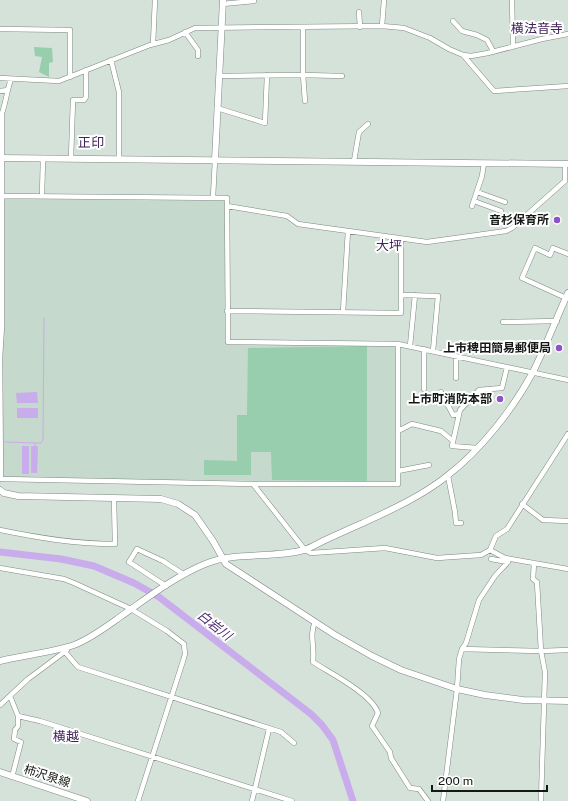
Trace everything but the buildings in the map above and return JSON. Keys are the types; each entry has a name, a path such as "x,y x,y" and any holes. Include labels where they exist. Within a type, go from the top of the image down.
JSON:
{"street":[{"path":"153,44 155,0"},
{"path":"382,26 384,0"},
{"path":"512,0 513,46"},
{"path":"213,197 222,2 254,1"},
{"path":"360,12 360,27"},
{"path":"453,21 462,31 477,35 487,40 494,51"},
{"path":"0,78 59,81 153,44 169,40 195,28 382,26 404,28 430,38 463,55 478,55 568,34"},
{"path":"303,27 303,75 305,101"},
{"path":"0,29 70,30 70,77"},
{"path":"185,32 198,50 198,56"},
{"path":"463,55 494,91 568,86"},
{"path":"111,60 119,92 119,159"},
{"path":"71,158 73,100 84,100 86,97 86,70"},
{"path":"218,108 265,123 267,75"},
{"path":"219,76 342,76"},
{"path":"11,79 2,113 1,130 1,479 252,484 398,484 398,344"},
{"path":"0,91 8,90"},
{"path":"354,161 359,132 368,124"},
{"path":"1,158 566,164 565,181 512,228 506,231 426,242 298,224 287,216 227,206"},
{"path":"42,196 43,158"},
{"path":"472,206 484,163"},
{"path":"477,192 505,202"},
{"path":"2,196 227,198 228,342 398,344 568,380"},
{"path":"474,201 501,211"},
{"path":"342,312 348,231"},
{"path":"227,311 401,313 401,238"},
{"path":"0,661 46,652 74,644 104,628 184,574 206,563 223,558 305,550 407,501 448,476 477,448 505,416 532,373 557,321 567,295 522,278 535,248 550,255 553,248 568,254"},
{"path":"401,295 438,296 433,351"},
{"path":"410,346 415,295"},
{"path":"503,322 557,321"},
{"path":"424,349 424,389"},
{"path":"456,356 456,378"},
{"path":"477,448 452,446 460,410 479,390 502,388 506,367"},
{"path":"441,392 453,415 459,414"},
{"path":"398,431 412,424 441,431 453,441"},
{"path":"252,484 305,550 311,553 385,548 438,558 481,555 490,550 496,536 507,529 568,434"},
{"path":"398,471 429,465"},
{"path":"448,476 456,523 461,523"},
{"path":"0,490 18,496 161,499 178,504 195,515 226,564 347,642 389,664 433,682 457,689 503,697 544,701 568,701"},
{"path":"0,530 64,542 115,544 114,498"},
{"path":"522,504 543,520 568,521"},
{"path":"166,586 129,562 137,549 163,561 184,574"},
{"path":"490,550 505,558 568,569"},
{"path":"443,801 462,650 466,643 481,596 495,576 508,562 491,559"},
{"path":"534,563 533,579 537,582 541,651 545,672 541,801"},
{"path":"0,568 64,579 101,594 131,609 167,631 184,644 185,654 138,801"},
{"path":"315,622 311,634 314,656 313,662 355,688 377,708 378,712 372,726 390,752 391,758 410,788 419,789 428,801"},
{"path":"0,705 28,680 74,644"},
{"path":"462,650 568,650"},
{"path":"65,652 78,667 281,732 294,743"},
{"path":"10,696 18,716 18,726 15,730 14,739 21,742 12,777"},
{"path":"18,716 40,721 292,801"},
{"path":"252,801 270,729"},
{"name":"柿沢泉線","path":"0,772 87,801"}],"shaded area":[{"path":"4,199 225,201 225,341 227,345 397,346 396,482 2,477"},
{"path":"37,392 38,403 17,403 16,393"},
{"path":"17,408 38,408 38,418 17,418"},
{"path":"22,446 29,446 29,474 22,474"},
{"path":"31,446 38,446 37,473 31,473"}],"green space":[{"path":"34,47 52,48 53,62 49,63 49,77 39,72 42,57 35,56"},
{"path":"367,346 367,481 272,480 271,452 251,452 251,475 204,475 204,460 237,461 237,415 247,415 248,348"}],"waterway":[{"path":"35,443 41,443 43,440 44,318"},
{"path":"5,442 35,443 35,446"},
{"name":"白岩川","path":"0,552 61,559 94,566 134,583 159,597 311,714 322,725 333,740 353,801"}],"place":[{"name":"音杉保育所","path":"557,220"},
{"name":"上市稗田簡易郵便局","path":"559,348"},
{"name":"上市町消防本部","path":"500,399"}],"district":[{"name":"横法音寺","path":"537,28"},
{"name":"正印","path":"91,142"},
{"name":"大坪","path":"389,245"},
{"name":"横越","path":"66,736"}]}
